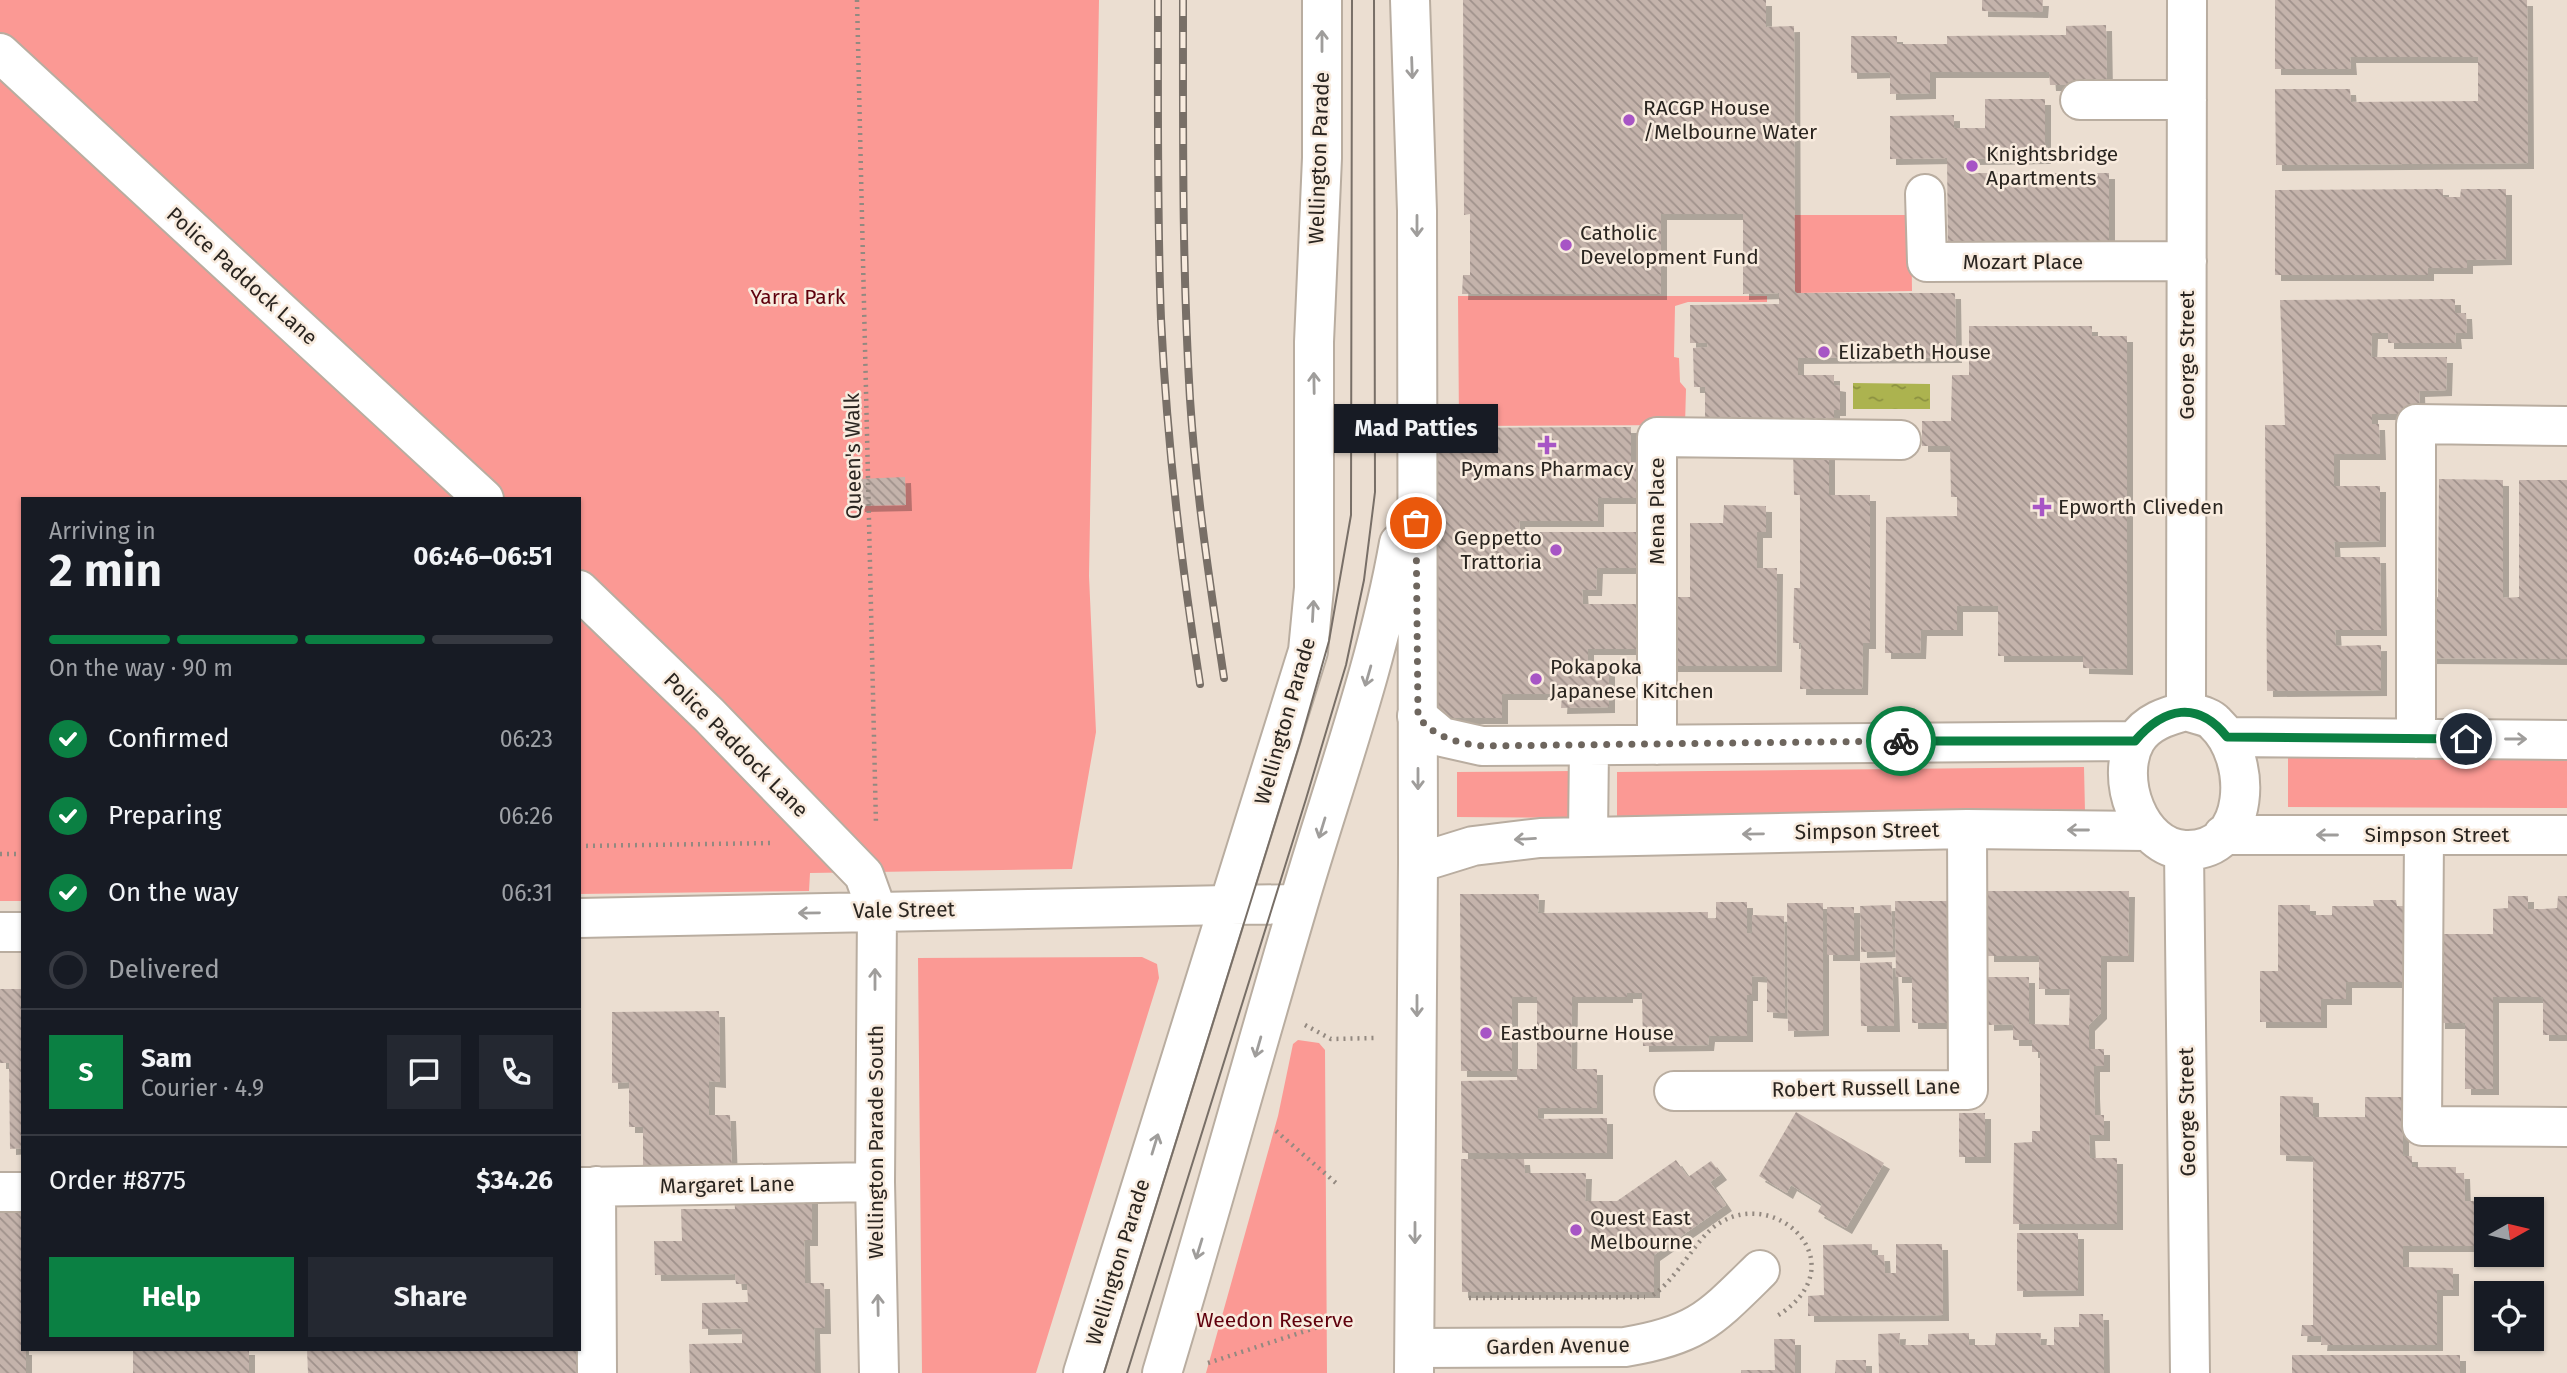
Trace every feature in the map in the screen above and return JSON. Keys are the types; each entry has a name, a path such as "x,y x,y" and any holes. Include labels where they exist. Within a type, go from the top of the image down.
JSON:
{"street":[{"name":"Wellington Parade","path":"1083,1373 1302,678 1313,623 1316,509 1315,289 1322,158 1322,0"},
{"path":"1410,0 1417,211 1415,441 1418,863 1415,1360"},
{"name":"George Street","path":"2186,711 2188,0"},
{"name":"Police Paddock Lane","path":"0,53 482,497"},
{"path":"2080,100 2187,100"},
{"name":"Mozart Place","path":"1925,194 1927,262 2187,261"},
{"path":"2416,739 2416,424 2567,426"},
{"name":"Mena Place","path":"1657,745 1657,437 1901,440"},
{"path":"1180,1370 1298,904 1385,614 1415,441"},
{"name":"Police Paddock Lane","path":"581,592 709,715 864,876 877,911"},
{"path":"2186,711 2214,720 2237,757 2242,782 2239,811 2223,835 2207,848 2184,850 2158,843 2146,831 2130,788 2130,765 2135,741 2149,725 2186,711"},
{"path":"1418,716 1424,725 1442,737 1463,744 1589,746 2135,741"},
{"path":"2227,737 2567,740"},
{"path":"1588,837 1589,746"},
{"name":"Simpson Street","path":"1418,863 1506,840 1967,829 2146,831"},
{"name":"Robert Russell Lane","path":"1674,1091 1968,1090 1967,829"},
{"name":"Simpson Street","path":"2223,835 2567,835"},
{"path":"2424,835 2421,1126 2567,1127"},
{"name":"George Street","path":"2184,850 2190,1373"},
{"name":"Vale Street","path":"581,918 1298,904"},
{"name":"Wellington Parade South","path":"877,911 875,1182 880,1373"},
{"path":"0,932 21,932"},
{"name":"Margaret Lane","path":"588,1186 875,1182"},
{"path":"588,1186 597,1373"},
{"path":"0,1192 21,1192"},
{"name":"Garden Avenue","path":"1415,1360 1625,1348 1656,1342 1680,1335 1704,1322 1760,1270"}],"path":[{"name":"Queen's Walk","path":"858,0 876,836"},
{"path":"581,846 779,843"},
{"path":"0,854 21,854"},
{"path":"1302,1023 1331,1039 1384,1038"},
{"path":"1266,1122 1336,1183"},
{"path":"1469,1298 1624,1299 1651,1296 1667,1283 1717,1224 1738,1216 1758,1216 1783,1221 1802,1234 1811,1253 1811,1272 1802,1297 1789,1309"},
{"path":"1180,1370 1333,1322"}],"green space":[{"name":"Yarra Park","path":"0,0 1099,0 1089,576 1096,732 1072,869 810,873 809,891 581,894 581,497 21,497 21,901 0,901"},
{"path":"1787,215 1911,215 1912,291 1797,293 1788,285"},
{"path":"1458,296 1767,296 1767,302 1688,302 1675,306 1674,357 1679,358 1680,382 1686,389 1685,425 1459,426"},
{"path":"2288,757 2567,758 2567,808 2288,807"},
{"path":"2084,767 2085,812 1617,817 1617,772"},
{"path":"1572,771 1572,818 1457,817 1457,772"},
{"path":"1142,957 1157,964 1159,978 1036,1373 922,1373 918,958"},
{"name":"Weedon Reserve","path":"1298,1040 1319,1043 1325,1050 1327,1373 1206,1373 1278,1116 1293,1044"}],"water":[{"path":"1853,383 1930,384 1930,409 1853,409"}],"building":[{"path":"1463,0 1766,0 1766,27 1794,26 1795,293 1955,293 1956,357 1798,358 1798,375 1834,375 1834,385 1840,386 1840,410 1834,410 1834,418 1705,419 1705,387 1694,387 1693,348 1708,347 1707,343 1690,343 1690,305 1779,304 1779,293 1743,294 1743,214 1661,214 1661,294 1462,294 1463,275 1470,275 1470,214 1464,215"},
{"path":"1982,0 2043,0 2042,12 1982,11"},
{"path":"2275,0 2527,0 2528,163 2276,165 2275,89 2350,89 2351,102 2478,101 2478,57 2350,57 2351,69 2275,69"},
{"path":"2106,25 2107,85 2050,85 2049,72 1930,72 1930,93 1890,94 1890,72 1851,73 1851,36 1897,36 1897,44 1947,44 1947,36 2066,35 2066,26"},
{"path":"1985,99 2045,99 2045,158 1969,159 1970,173 2109,173 2109,252 1948,252 1947,158 1890,159 1890,116 1954,115 1954,128 1985,128"},
{"path":"2443,189 2443,197 2460,197 2461,189 2506,189 2506,259 2467,260 2467,268 2428,268 2428,275 2275,275 2275,190"},
{"path":"2455,299 2455,313 2466,313 2467,333 2455,333 2456,343 2388,343 2388,333 2372,333 2371,357 2447,357 2446,390 2419,391 2420,414 2372,414 2372,424 2379,424 2380,454 2334,454 2334,486 2380,486 2380,541 2334,542 2335,557 2380,557 2381,630 2335,630 2336,646 2381,645 2381,690 2267,691 2265,425 2285,425 2280,300"},
{"name":"Epworth Cliveden","path":"1969,326 2092,326 2092,336 2127,336 2127,669 2083,668 2083,656 1998,656 1998,606 1957,606 1957,630 1921,630 1920,653 1885,653 1886,517 1957,516 1957,497 1951,497 1950,446 1922,446 1922,421 1951,421 1952,375 1969,375"},
{"path":"1631,427 1631,462 1642,462 1642,498 1598,498 1598,521 1519,521 1520,532 1650,532 1650,568 1597,568 1596,590 1582,590 1583,604 1650,604 1650,649 1588,649 1588,664 1609,663 1609,707 1561,708 1562,694 1502,694 1502,718 1438,718 1437,428"},
{"path":"1829,449 1829,495 1870,495 1870,643 1863,643 1862,689 1800,689 1801,643 1793,643 1794,588 1800,588 1800,495 1794,495 1793,450"},
{"path":"905,477 906,505 859,506 858,479"},
{"path":"2439,479 2503,480 2503,598 2519,597 2519,480 2567,480 2567,659 2426,658 2426,597 2438,597"},
{"path":"1724,505 1766,506 1766,532 1757,532 1757,568 1777,568 1776,666 1671,666 1671,597 1690,597 1690,523 1723,523"},
{"path":"1988,891 2129,891 2128,956 2101,956 2101,1013 2089,1025 2089,1049 2104,1049 2104,1066 2094,1066 2094,1093 2095,1115 2104,1115 2104,1135 2089,1135 2090,1158 2117,1158 2117,1224 2013,1224 2014,1143 2032,1142 2032,1131 2040,1131 2040,1052 2032,1052 2032,1040 2013,1040 2013,1024 1988,1025 1988,977 2029,977 2029,1024 2069,1025 2070,989 2039,989 2039,956 1988,956"},
{"path":"1460,894 1539,894 1538,913 1708,912 1708,919 1716,918 1716,902 1747,902 1747,933 1752,933 1752,915 1784,916 1785,1013 1767,1012 1767,977 1752,976 1752,995 1747,995 1747,1036 1709,1036 1708,1045 1643,1046 1642,993 1627,993 1627,997 1572,997 1571,1069 1597,1069 1597,1108 1538,1108 1538,1119 1607,1118 1607,1153 1462,1153 1461,1081 1517,1080 1517,1069 1537,1069 1537,997 1512,997 1512,1071 1461,1071"},
{"path":"2508,896 2528,896 2528,909 2543,909 2557,908 2558,896 2567,896 2567,1035 2543,1035 2543,997 2493,997 2493,1089 2465,1089 2465,1023 2439,1023 2438,934 2493,934 2493,909 2508,908"},
{"path":"2373,900 2396,900 2397,906 2405,906 2405,982 2346,982 2346,999 2321,999 2321,1022 2260,1022 2260,971 2278,971 2278,905 2310,905 2310,915 2332,915 2332,906 2374,906"},
{"path":"1895,901 1948,901 1949,1023 1912,1023 1912,977 1896,977"},
{"path":"1787,903 1823,903 1823,1030 1788,1031"},
{"path":"1891,905 1893,951 1861,952 1860,906"},
{"path":"1827,907 1854,907 1854,955 1827,955"},
{"path":"1892,962 1894,1026 1861,1026 1860,963"},
{"path":"0,989 21,989 21,1148 10,1149 9,1063 0,1063"},
{"path":"719,1011 720,1082 709,1081 709,1115 730,1115 732,1176 643,1176 643,1127 629,1127 629,1082 612,1083 612,1012"},
{"path":"2280,1096 2313,1097 2313,1117 2365,1117 2365,1097 2403,1097 2403,1156 2412,1156 2412,1167 2456,1167 2456,1173 2464,1173 2465,1201 2474,1201 2474,1246 2403,1246 2403,1267 2453,1268 2453,1290 2437,1290 2437,1345 2321,1345 2322,1336 2301,1336 2302,1325 2313,1325 2313,1156 2280,1155"},
{"path":"1796,1112 1884,1163 1846,1228 1818,1212 1822,1204 1791,1185 1787,1193 1759,1176"},
{"path":"1959,1113 1985,1113 1985,1157 1959,1157"},
{"name":"Quest East Melbourne","path":"1461,1159 1524,1159 1525,1173 1586,1173 1585,1201 1617,1201 1676,1160 1688,1177 1711,1161 1721,1174 1710,1182 1726,1205 1654,1255 1654,1292 1462,1292"},
{"path":"812,1194 812,1240 804,1240 805,1283 824,1283 825,1328 814,1328 815,1373 690,1373 689,1344 742,1343 742,1328 702,1329 702,1303 748,1302 747,1284 736,1284 735,1274 655,1275 654,1241 682,1241 681,1209 735,1209 734,1195"},
{"path":"0,1204 21,1204 21,1351 26,1351 26,1373 0,1373"},
{"path":"2017,1233 2078,1233 2078,1290 2017,1291"},
{"path":"1872,1244 1872,1255 1884,1255 1885,1273 1896,1273 1896,1244 1942,1244 1943,1315 1808,1316 1808,1296 1824,1295 1823,1245"},
{"path":"2079,1314 2103,1314 2104,1373 1879,1373 1878,1334 1900,1333 1899,1345 1928,1345 1928,1334 1969,1333 1969,1345 1995,1345 1996,1333 2041,1333 2040,1345 2054,1345 2054,1327 2079,1327"},
{"path":"1774,1339 1795,1339 1795,1373 1741,1373 1741,1370 1775,1370"},
{"path":"133,1351 249,1351 249,1373 133,1373"},
{"path":"307,1351 580,1351 591,1373 308,1373"},
{"path":"2292,1355 2460,1355 2460,1373 2292,1373"},
{"path":"1836,1360 1866,1360 1866,1373 1835,1373"}],"tram line":[{"path":"1104,1373 1300,743 1329,641 1351,515 1352,0"},
{"path":"1127,1373 1306,799 1346,665 1364,580 1375,492 1374,0"}],"railway":[{"path":"1158,0 1161,319 1176,502 1200,684"},
{"path":"1183,0 1184,249 1190,399 1200,504 1224,678"}],"way so far":[{"path":"1416,523 1418,716 1424,725 1442,737 1463,744 1482,746 1901,741"}],"place":[{"name":"RACGP House /Melbourne Water","path":"1629,120"},
{"name":"Knightsbridge Apartments","path":"1972,166"},
{"name":"Catholic Development Fund","path":"1566,245"},
{"name":"Elizabeth House","path":"1824,352"},
{"name":"Pymans Pharmacy","path":"1547,445"},
{"name":"Epworth Cliveden","path":"2042,507"},
{"name":"Mad Patties","path":"1416,523"},
{"name":"Geppetto Trattoria","path":"1556,550"},
{"name":"Pokapoka Japanese Kitchen","path":"1536,679"},
{"name":"Eastbourne House","path":"1486,1033"},
{"name":"Quest East Melbourne","path":"1576,1230"}],"route":[{"path":"1901,741 2135,741 2149,725 2166,716 2186,711 2214,720 2227,737 2466,739"}]}
